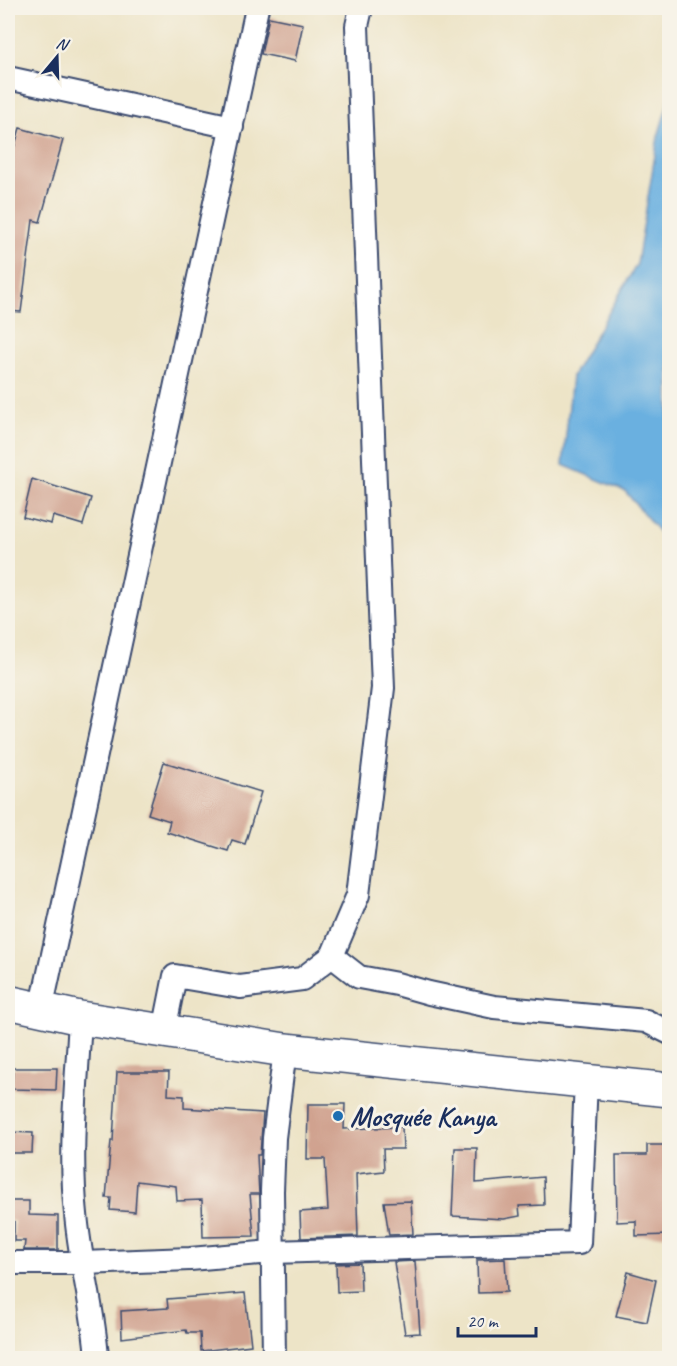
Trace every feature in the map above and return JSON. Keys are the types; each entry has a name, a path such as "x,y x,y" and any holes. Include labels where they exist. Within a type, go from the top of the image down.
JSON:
{"highway":[{"path":"8,1002 80,1018 285,1050 669,1090"}],"street":[{"path":"41,1010 257,8"},
{"path":"164,1031 175,976 240,987 302,979 332,956 358,895 383,688 357,26 361,8"},
{"path":"8,78 232,127"},
{"path":"332,956 359,977 429,993 494,1007 646,1021 669,1033"},
{"path":"80,1018 73,1145 75,1213 82,1263 95,1323 97,1359"},
{"path":"274,1359 272,1252 274,1137 285,1050"},
{"path":"8,1263 82,1263 190,1259 272,1252 579,1243 586,1081"}],"water":[{"path":"669,100 669,544 625,491 563,465 572,376 637,264 658,137"}],"building":[{"path":"269,17 303,24 295,61 261,54"},
{"path":"20,128 63,140 40,222 33,220 21,312 8,311 8,169"},
{"path":"32,479 91,498 83,525 53,516 51,524 23,517"},
{"path":"164,762 261,792 245,844 232,840 228,851 167,832 170,821 148,814"},
{"path":"13,1068 57,1068 56,1090 12,1089"},
{"path":"117,1072 169,1072 168,1095 184,1096 184,1108 263,1113 260,1155 257,1155 259,1194 250,1194 254,1236 203,1237 202,1200 177,1201 176,1186 137,1181 135,1212 110,1210 111,1198 106,1198 111,1141 113,1141"},
{"path":"308,1104 345,1104 344,1129 402,1127 403,1149 383,1149 384,1171 356,1174 358,1236 301,1238 300,1212 328,1210 325,1159 307,1159"},
{"path":"8,1132 33,1133 32,1153 8,1153"},
{"path":"647,1145 669,1145 669,1235 636,1236 636,1221 617,1222 616,1155 647,1155"},
{"path":"455,1148 477,1148 476,1183 543,1177 544,1205 519,1206 520,1216 504,1219 452,1216"},
{"path":"8,1201 29,1201 29,1215 58,1216 58,1250 24,1250 25,1241 14,1241 14,1221 8,1221"},
{"path":"411,1201 413,1234 389,1235 384,1202"},
{"path":"505,1259 507,1292 478,1293 477,1260"},
{"path":"415,1261 420,1333 405,1334 394,1262"},
{"path":"360,1263 361,1291 337,1292 336,1264"},
{"path":"628,1272 656,1280 647,1322 616,1316"},
{"path":"245,1293 251,1345 201,1351 200,1333 187,1333 186,1330 122,1338 121,1311 168,1308 167,1299"}],"place":[{"name":"Mosquée Kanya","path":"338,1116"}]}
